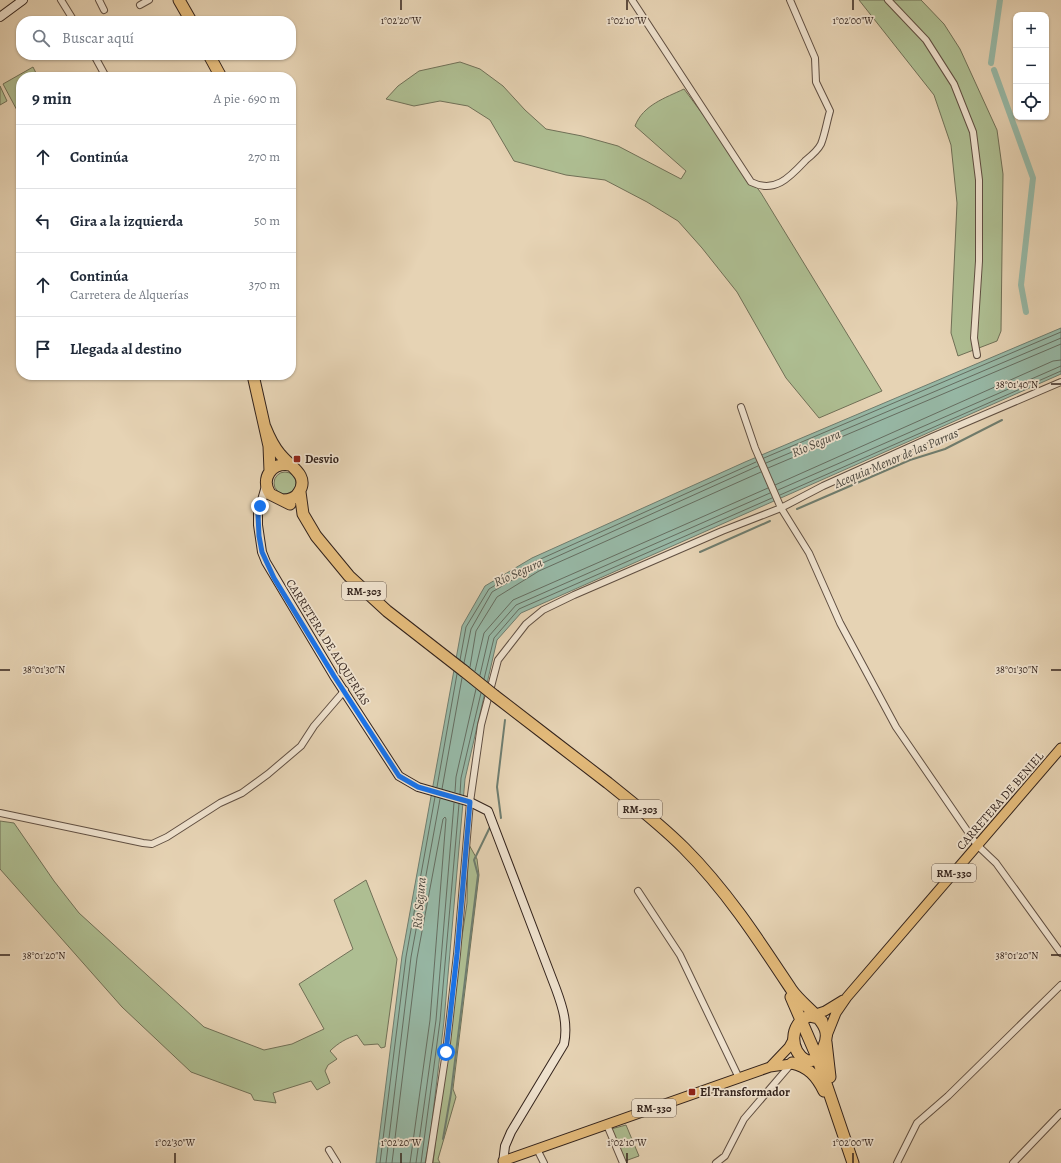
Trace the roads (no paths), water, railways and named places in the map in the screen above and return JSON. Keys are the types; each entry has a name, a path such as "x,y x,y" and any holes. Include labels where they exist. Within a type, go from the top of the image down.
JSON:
{"highway":[{"path":"179,0 188,16"},
{"path":"212,60 218,72"},
{"name":"RM-303","path":"254,380 269,446 270,471 266,480 266,486 270,494 303,514 331,555 369,596 648,815 683,847 733,904 762,944"},
{"name":"RM-303","path":"265,427 272,444 302,477 300,492 303,514"},
{"path":"270,471 279,465 290,465"},
{"path":"280,500 292,498 300,492"},
{"path":"762,944 798,1000 826,1028 829,1072 844,1136 853,1163"},
{"path":"762,944 789,1004 792,1016 796,1052 805,1062 822,1088 844,1136"},
{"path":"794,1038 797,1025 814,1015"},
{"path":"814,1015 805,1062 844,1136"},
{"path":"805,1062 826,1038"}],"main road":[{"name":"CARRETERA DE BENIEL","path":"847,997 1061,748"},
{"path":"814,1015 847,997"},
{"path":"826,1038 832,1022 847,997"},
{"path":"770,1067 786,1051 794,1038"},
{"path":"770,1067 805,1062"},
{"name":"RM-330","path":"503,1162 770,1067"}],"street":[{"path":"0,17 23,0"},
{"path":"61,0 71,16"},
{"path":"99,0 104,10"},
{"path":"140,5 149,0"},
{"path":"632,0 751,182 761,187 777,185 795,172 821,145 830,111 816,82 815,58 790,0"},
{"path":"888,0 926,40 946,71 954,84 972,132 979,180 979,261 974,338 977,355"},
{"path":"97,60 103,72"},
{"path":"429,1163 446,1052 457,954 470,802 481,725 498,660 526,624 544,610 574,595 722,531 781,508 824,486 1061,382"},
{"path":"741,407 755,448 781,508 809,553 840,623 896,727 977,846 996,863 1061,953"},
{"name":"CARRETERA DE ALQUERÍAS","path":"266,486 258,514 259,536 266,562 334,676 345,690 399,776 410,784 470,802 488,811 565,1016 566,1034 564,1044 556,1060 511,1132 505,1146 503,1162"},
{"path":"260,506 264,503 280,500"},
{"path":"0,813 152,844 160,841 220,803 242,793 268,774 301,746 314,726 345,690"},
{"path":"638,891 680,955 739,1078"},
{"path":"897,1163 917,1123 948,1096 1061,985"},
{"path":"716,1163 725,1156 744,1118 805,1062"},
{"path":"1013,1163 1061,1113"},
{"path":"607,1125 623,1163"},
{"path":"537,1149 544,1163"},
{"path":"329,1150 337,1163"},
{"path":"725,1156 728,1163"}],"water":[{"name":"Río Segura","path":"1061,328 1061,374 521,613 497,640 465,779 444,1021 430,1138 425,1163 376,1163 402,956 462,626 485,586 532,558 745,462"}],"waterway":[{"path":"991,63 1000,0"},
{"path":"994,70 1033,178 1021,285 1026,312"},
{"name":"Acequia Menor de las Parras","path":"797,509 910,460 945,449 1002,420"},
{"name":"Acequia Menor de las Parras","path":"700,552 770,521"},
{"name":"Acequia Menor de las Parras","path":"501,818 497,787 505,720"},
{"name":"Acequia Menor de las Parras","path":"443,1139 451,1093 478,875 474,860 491,825"}],"place":[{"name":"Desvio","path":"297,459"},
{"name":"El Transformador","path":"692,1092"}]}
